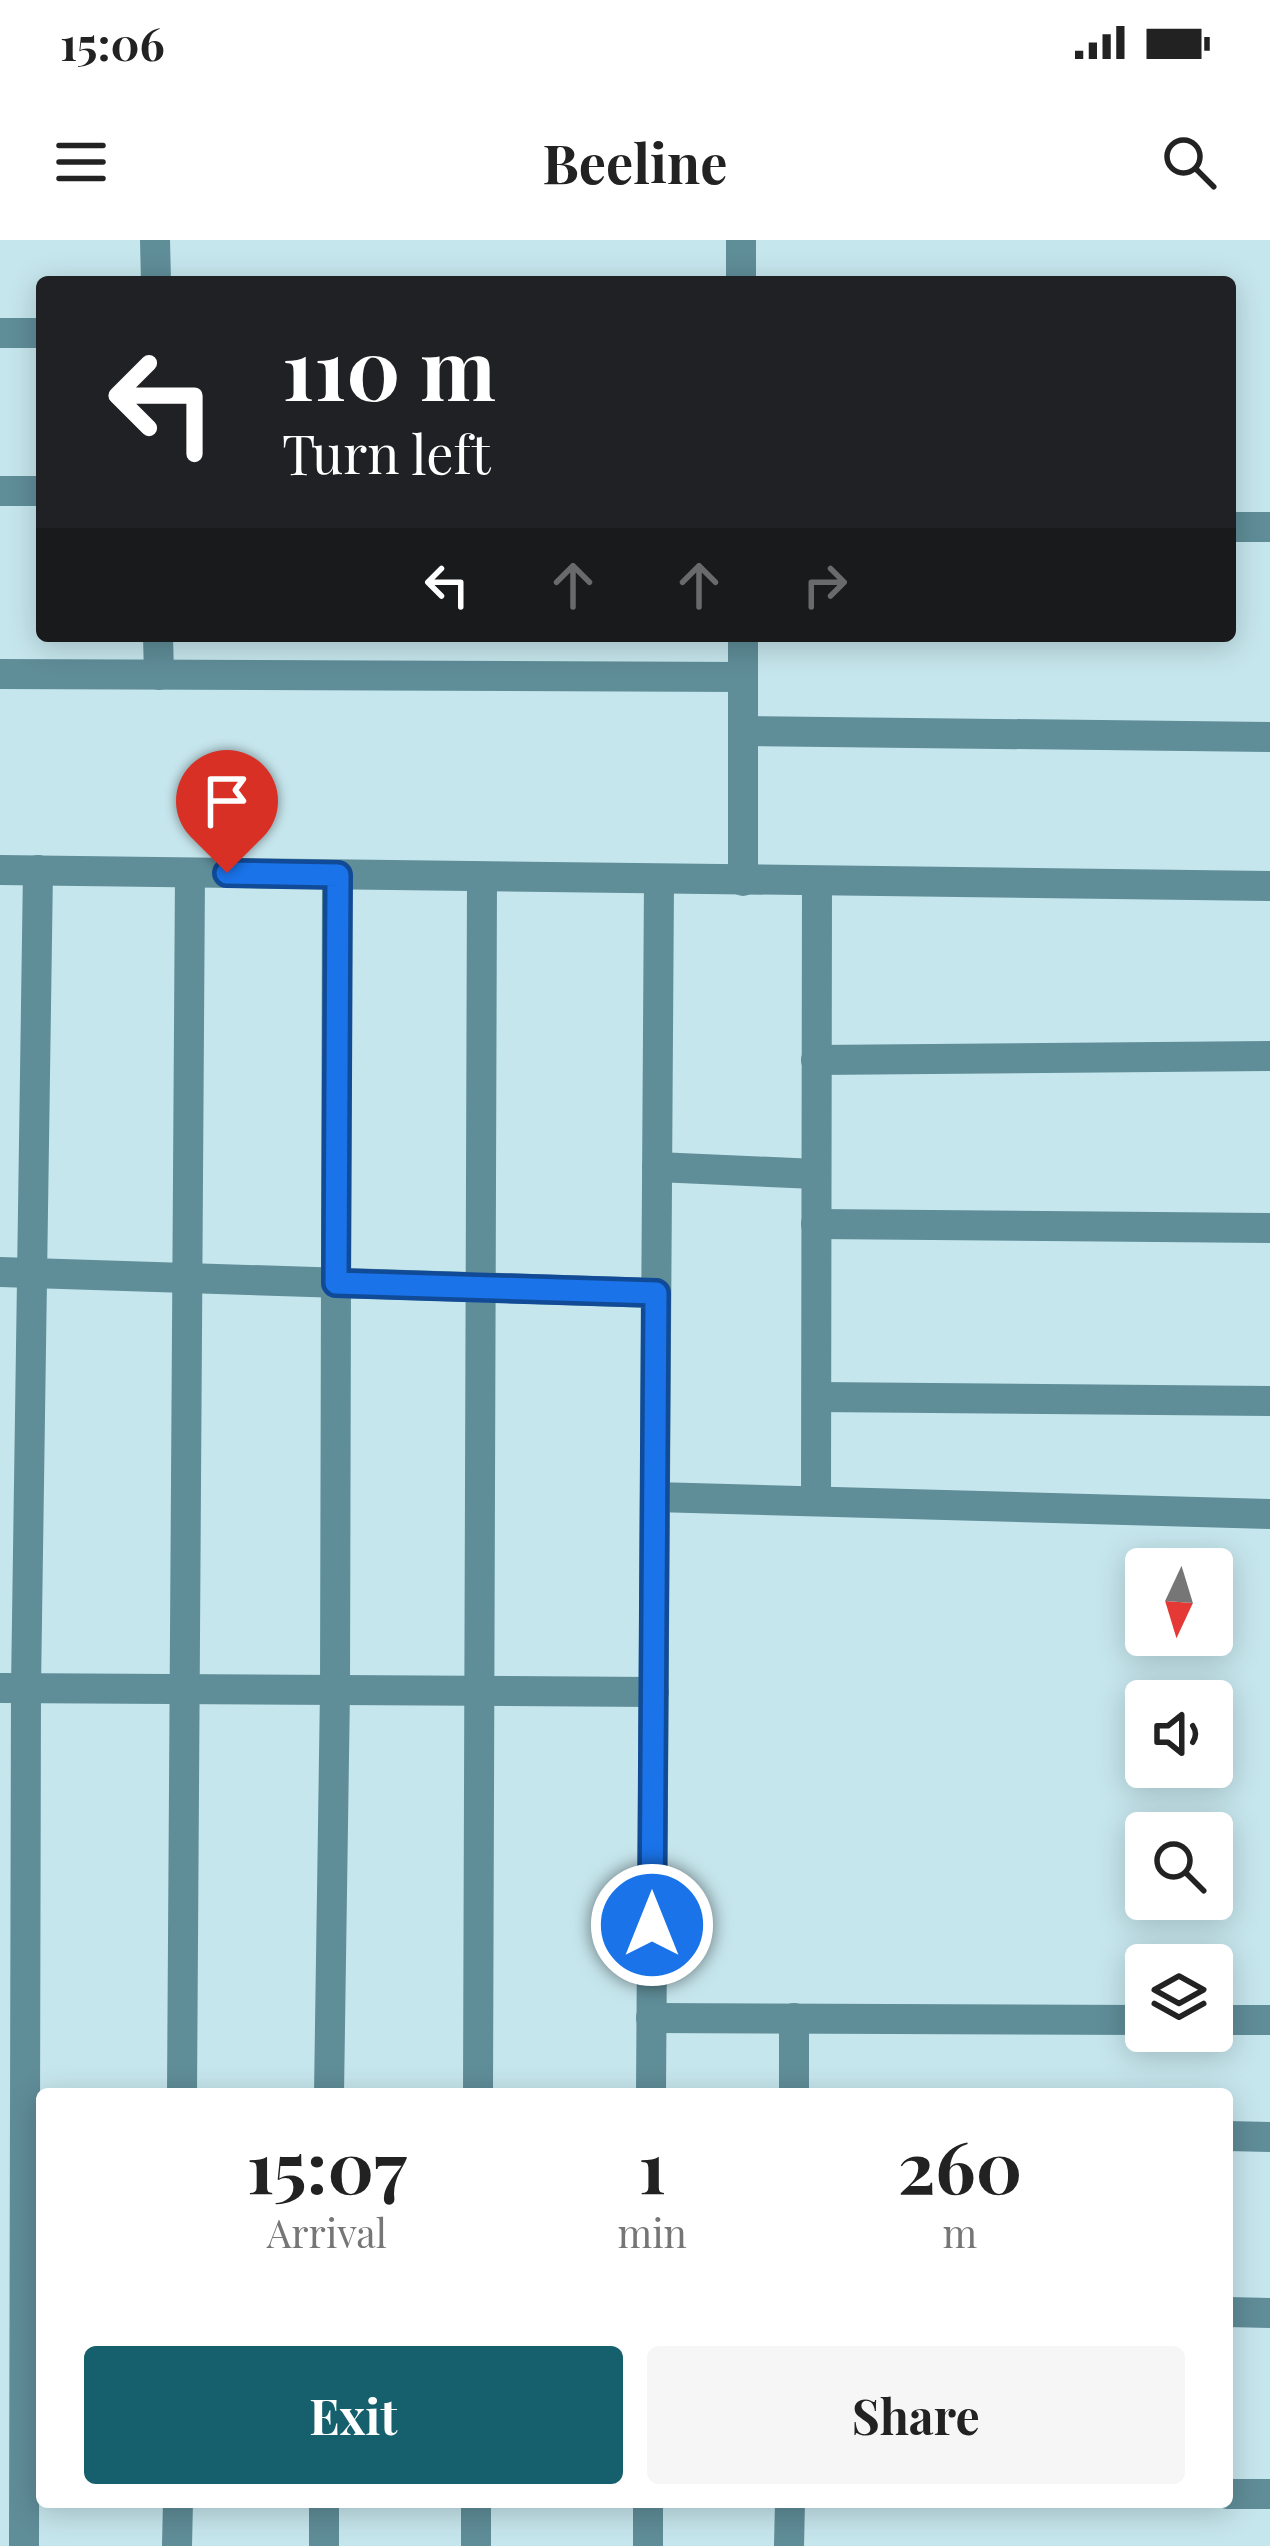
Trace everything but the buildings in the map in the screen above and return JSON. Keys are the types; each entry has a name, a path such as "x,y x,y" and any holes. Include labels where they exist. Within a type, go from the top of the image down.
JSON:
{"street":[{"path":"155,240 156,276"},
{"path":"741,240 741,276"},
{"path":"0,333 36,333"},
{"path":"0,490 36,491"},
{"path":"1236,527 1270,527"},
{"path":"158,642 158,675"},
{"path":"743,642 743,881"},
{"path":"0,674 743,677"},
{"path":"743,731 1270,737"},
{"path":"0,870 1270,886"},
{"path":"24,2546 13,1688 32,1273 38,870"},
{"path":"182,2088 190,873"},
{"path":"329,2088 338,875"},
{"path":"478,2088 482,877"},
{"path":"651,2088 659,880"},
{"path":"816,1502 817,881"},
{"path":"816,1060 1270,1056"},
{"path":"657,1167 816,1174"},
{"path":"816,1224 1270,1228"},
{"path":"0,1272 656,1293"},
{"path":"817,1396 1270,1401"},
{"path":"655,1497 1270,1514"},
{"path":"13,1688 653,1692"},
{"path":"651,2018 1125,2020"},
{"path":"794,2018 794,2088"},
{"path":"1233,2020 1270,2020"},
{"path":"1233,2136 1270,2137"},
{"path":"1233,2312 1270,2313"},
{"path":"1233,2494 1270,2494"},
{"path":"177,2546 178,2508"},
{"path":"324,2508 324,2546"},
{"path":"476,2508 476,2546"},
{"path":"648,2508 648,2546"},
{"path":"789,2546 790,2508"}],"route":[{"path":"227,873 338,875 336,1283 656,1293 652,1925"}]}
